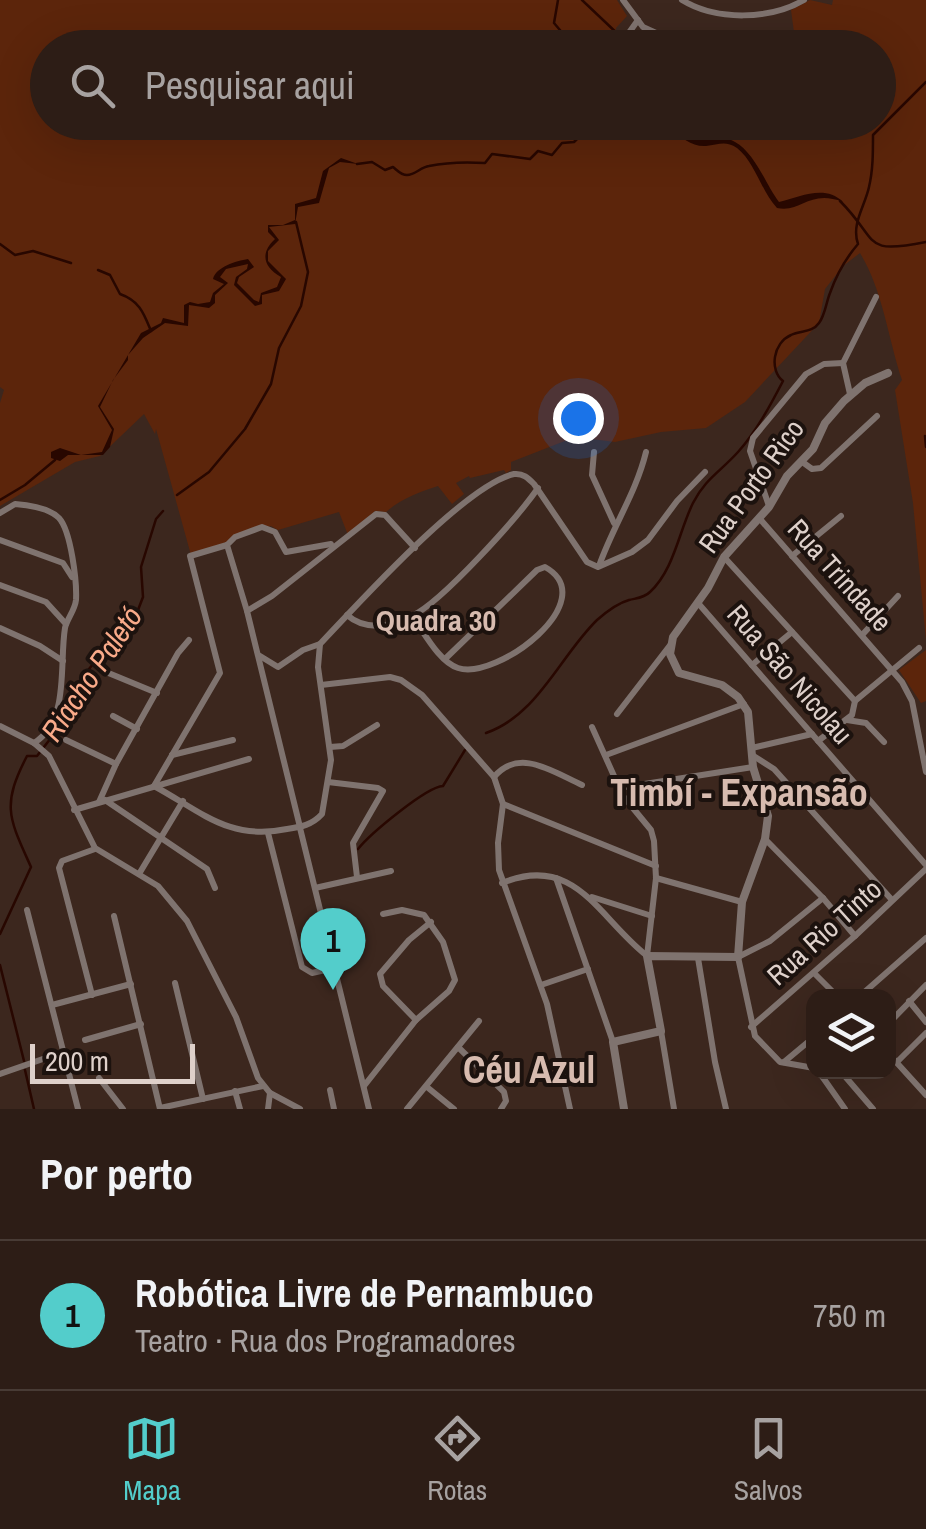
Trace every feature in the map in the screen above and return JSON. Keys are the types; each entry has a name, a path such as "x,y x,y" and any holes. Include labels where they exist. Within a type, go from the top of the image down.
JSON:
{"street":[{"path":"624,0 650,30"},
{"path":"682,0 712,14 730,15 767,12 804,0"},
{"path":"630,30 638,20"},
{"path":"850,394 843,362 876,297"},
{"path":"770,507 750,451 753,438 806,374 824,364 843,362"},
{"name":"Rua Porto Rico","path":"617,714 671,644 682,620 698,603 724,557 770,507 786,476 813,449 825,424 850,394 888,373"},
{"path":"801,462 816,470 877,416"},
{"path":"594,452 592,475 614,523"},
{"path":"598,567 614,523 636,489 646,452"},
{"path":"268,690 278,667 320,644 462,502 492,484 520,474 540,491 587,562 598,567 648,540 705,472"},
{"path":"347,616 372,627 412,616 442,592 540,491"},
{"path":"0,513 22,504 59,518 66,530 75,583 74,607 66,624 54,718 40,748"},
{"path":"247,610 272,596 379,513 388,517 416,548"},
{"path":"792,556 840,516"},
{"name":"Rua Trindade","path":"760,518 892,668 912,701 926,772"},
{"path":"154,786 220,673 190,556 227,545 235,537 262,527 272,530 286,552 337,543"},
{"path":"0,540 63,563 75,583"},
{"path":"227,545 260,656 369,1109"},
{"path":"724,557 855,701 855,710 846,720 818,742"},
{"path":"412,616 444,659 455,668 475,668 534,640 557,614 562,592 555,573 545,567 532,574 444,659"},
{"path":"0,586 46,602 66,624"},
{"path":"862,634 898,596"},
{"name":"Rua São Nicolau","path":"698,603 926,867"},
{"path":"0,628 63,660"},
{"path":"752,666 792,632"},
{"path":"102,801 116,764 189,640"},
{"path":"154,786 232,830 268,833 300,827 322,814 330,746 317,655 320,644"},
{"path":"671,644 672,661 679,673 722,685 748,712 754,768 767,805 764,838 742,902 738,956 751,1026 763,1046 783,1063 806,1068"},
{"path":"855,701 918,648"},
{"path":"260,656 278,667"},
{"path":"106,672 157,692"},
{"path":"321,685 390,676 401,680 422,695 494,777 502,804 497,856 502,882 541,985 570,1109"},
{"path":"606,755 744,704"},
{"path":"114,716 137,729"},
{"path":"846,720 866,723 884,742"},
{"path":"330,746 343,746 377,725"},
{"path":"0,726 40,748 54,763 95,848 158,886 187,920 236,1017 253,1068 270,1093 300,1109"},
{"path":"592,726 619,788 651,830 656,878 647,956 674,1109"},
{"path":"752,752 812,734"},
{"path":"66,740 116,764"},
{"path":"171,756 233,740"},
{"path":"752,752 774,768 892,900"},
{"path":"74,810 249,760"},
{"path":"494,777 504,766 518,761 582,785"},
{"path":"619,788 754,768"},
{"path":"328,782 378,788 383,792 353,843 356,877"},
{"path":"102,801 208,868 214,888"},
{"path":"140,874 183,801"},
{"path":"502,804 656,866"},
{"path":"268,833 302,967 312,973 334,968"},
{"path":"764,838 855,936"},
{"path":"92,995 59,868 62,861 95,848"},
{"name":"Rua Rio Tinto","path":"751,1026 855,936 926,867"},
{"path":"315,888 391,870"},
{"path":"502,882 528,874 556,878 591,897 652,916"},
{"path":"556,878 613,1042 624,1109"},
{"path":"656,878 742,902"},
{"path":"591,897 616,930 647,956 698,958 738,956 770,942 823,898"},
{"path":"27,910 78,1109"},
{"path":"363,1088 416,1020 449,991 455,980 450,955 424,915 411,910 384,914"},
{"path":"114,916 160,1109 264,1086"},
{"path":"416,1020 380,980 382,969 431,922"},
{"path":"868,989 926,938"},
{"path":"698,958 726,1108 736,1109"},
{"path":"541,985 588,969"},
{"path":"814,973 830,989"},
{"path":"174,983 212,1109"},
{"path":"52,1006 131,984"},
{"path":"896,1016 926,984"},
{"path":"910,1002 926,1022"},
{"path":"407,1109 479,1021"},
{"path":"85,1040 141,1024"},
{"path":"613,1042 660,1031"},
{"path":"926,1033 897,1062 926,1095"},
{"path":"783,1063 806,1043"},
{"path":"458,1047 504,1092 506,1101 501,1109"},
{"path":"0,1074 62,1052"},
{"path":"99,1078 123,1109"},
{"path":"825,1079 845,1109"},
{"path":"830,1084 836,1079"},
{"path":"849,1079 873,1109"},
{"path":"427,1087 454,1109"},
{"path":"330,1090 334,1109"},
{"path":"235,1092 240,1109"},
{"path":"268,1109 270,1093"}],"shaded area":[{"path":"0,0 617,0 627,16 616,30 30,30 30,140 896,140 896,30 794,30 791,10 810,0 832,5 833,0 926,0 926,640 913,503 895,390 902,380 880,299 860,253 843,266 825,289 819,323 745,402 706,428 615,442 575,437 511,462 511,470 506,473 504,470 469,476 456,483 464,494 452,504 438,486 411,496 386,512 375,511 348,535 339,512 278,530 271,526 191,555 156,429 155,434 144,414 100,456 75,462 0,506 0,403 4,390 0,387"},
{"path":"687,141 735,142 754,161 779,202 820,193 843,202 822,198 777,208 737,148"},
{"path":"341,158 358,164 340,162 329,168 319,203 298,207 295,224 269,227 279,240 268,251 268,261 286,279 279,291 262,295 262,304 255,306 234,285 236,277 248,264 226,269 220,277 228,283 215,295 215,303 209,308 189,305 188,326 165,323 143,338 128,355 141,333 161,323 163,318 184,323 184,305 210,302 213,293 224,284 213,279 215,275 232,263 248,259 254,267 237,283 259,302 261,293 277,287 281,277 266,260 267,249 275,239 268,232 268,225 295,220 295,204 316,198 323,171"},
{"path":"112,383 100,407 114,429 110,447 103,455 81,455 102,452 112,430 98,406"},
{"path":"60,448 81,455 68,455 60,461 51,458 51,452"},
{"path":"926,650 926,701 921,703 899,670"}],"waterway":[{"path":"558,0 554,23 560,30"},
{"path":"582,0 614,30"},
{"path":"896,112 926,82"},
{"path":"357,164 372,162 407,175 436,165 485,163 492,154 530,159 538,151 552,155 562,143 576,140"},
{"path":"486,733 520,713 534,699 597,620 620,603 645,596 658,583 698,495 751,436 783,381 775,364 780,344 819,323 838,274 858,244 856,229 870,181 873,140"},
{"path":"840,201 881,245 926,242"},
{"name":"Riacho Paletó","path":"177,495 209,472 245,429 271,384 279,348 301,306 308,272 296,222"},
{"path":"0,244 15,255 33,251 71,263"},
{"path":"98,270 110,275 120,294 137,304 151,331"},
{"path":"925,436 926,447"},
{"path":"0,500 55,460"},
{"name":"Riacho Paletó","path":"0,934 31,867 11,812 19,773 27,756 37,756 64,721 85,674 118,633 133,623 143,597 141,567 156,519 163,511"},
{"path":"358,849 412,802 443,786 465,750"},
{"path":"0,965 24,1061"},
{"path":"25,1070 34,1109"}],"place":[{"name":"Robótica Livre de Pernambuco","path":"333,990"}],"district":[{"name":"Quadra 30","path":"436,621"},
{"name":"Timbí - Expansão","path":"739,793"},
{"name":"Céu Azul","path":"529,1070"}]}
